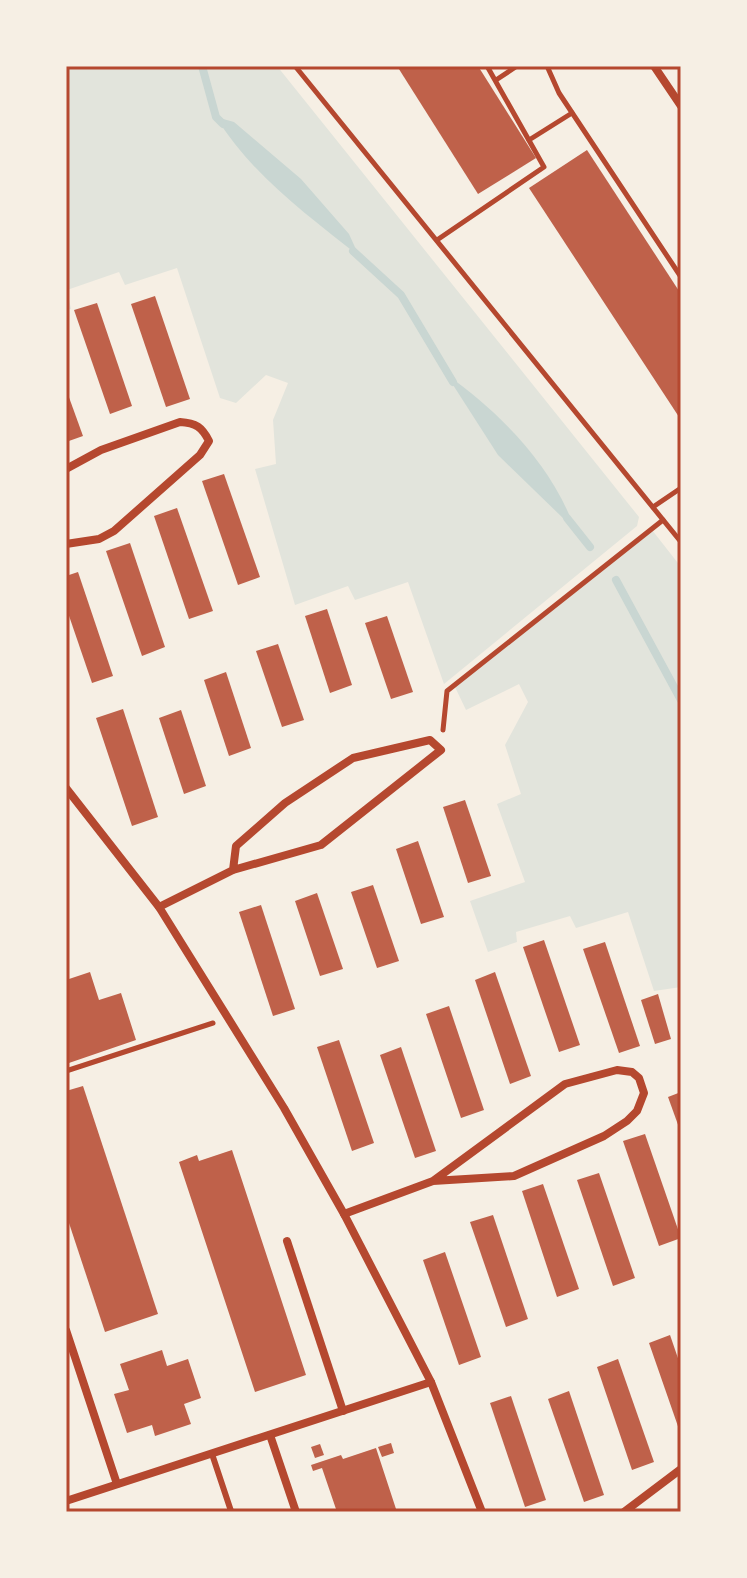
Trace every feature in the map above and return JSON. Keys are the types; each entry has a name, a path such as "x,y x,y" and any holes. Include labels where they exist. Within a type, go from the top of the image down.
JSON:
{"street":[{"path":"654,66 681,106"},
{"path":"66,469 101,450 180,422 203,428 209,441 200,455 114,531 99,539 66,544"},
{"path":"159,907 233,870 321,845 441,750 430,740 353,758 285,803 236,846 233,870"},
{"path":"66,788 159,907 284,1108 344,1214 431,1382 482,1512"},
{"path":"344,1214 433,1181 565,1084 617,1070 632,1072 639,1078 644,1093 637,1111 604,1136 514,1176 433,1181"},
{"path":"287,1241 343,1411"},
{"path":"66,1330 117,1484"},
{"path":"66,1501 431,1382"},
{"path":"270,1435 296,1512"},
{"path":"624,1512 681,1469"}],"lane":[{"path":"212,1454 231,1511"}],"path":[{"path":"295,66 681,542"},
{"path":"437,240 544,167 487,66"},
{"path":"496,80 517,66"},
{"path":"547,66 559,93 681,277"},
{"path":"529,140 572,113"},
{"path":"653,507 681,488"},
{"path":"441,750 447,691 663,520"},
{"path":"66,1071 227,1018"}],"shaded area":[{"path":"66,66 277,66 639,517 637,526 444,684 408,582 355,600 348,586 295,605 255,469 276,464 273,420 288,383 266,375 236,403 220,398 177,268 125,285 119,272 67,290 71,309 66,310"},
{"path":"216,117 234,122 301,179 349,234 359,256 263,175"},
{"path":"446,374 485,405 520,440 550,480 573,524 566,521 498,455"},
{"path":"652,530 681,567 681,987 654,991 628,912 576,928 570,916 516,932 517,942 488,952 470,901 525,882 497,804 521,794 505,745 528,702 519,684 466,710 455,687"}],"building":[{"path":"397,66 478,66 536,158 478,194"},
{"path":"587,150 681,294 681,420 529,188"},
{"path":"155,296 190,399 166,407 131,304"},
{"path":"97,303 132,406 110,414 74,310"},
{"path":"66,389 83,436 66,442"},
{"path":"224,474 260,577 238,585 202,481"},
{"path":"177,508 213,611 189,619 154,516"},
{"path":"130,543 165,647 142,656 106,551"},
{"path":"78,572 113,676 92,683 66,607 66,576"},
{"path":"327,609 352,685 330,693 305,616"},
{"path":"387,616 413,692 391,699 365,623"},
{"path":"278,644 304,720 282,727 256,651"},
{"path":"226,672 251,748 229,756 204,680"},
{"path":"123,709 158,817 132,826 96,718"},
{"path":"181,710 206,786 184,794 159,718"},
{"path":"465,800 491,876 468,883 443,807"},
{"path":"418,841 444,917 421,924 396,849"},
{"path":"373,885 399,961 377,968 351,892"},
{"path":"317,893 343,969 320,976 295,901"},
{"path":"261,905 295,1009 273,1016 239,912"},
{"path":"544,940 580,1045 559,1052 523,947"},
{"path":"605,942 640,1046 619,1053 583,949"},
{"path":"90,972 99,1000 121,993 136,1040 66,1064 66,980"},
{"path":"495,972 531,1076 510,1084 475,980"},
{"path":"658,994 671,1039 655,1044 641,1000"},
{"path":"449,1006 484,1110 461,1118 426,1014"},
{"path":"339,1040 374,1143 352,1151 317,1047"},
{"path":"401,1047 436,1151 415,1158 380,1055"},
{"path":"83,1086 158,1314 105,1332 66,1214 66,1091"},
{"path":"681,1092 681,1133 668,1097"},
{"path":"645,1134 681,1238 659,1246 623,1141"},
{"path":"232,1150 306,1375 255,1392 179,1162 197,1155 199,1161"},
{"path":"599,1173 635,1278 613,1286 577,1180"},
{"path":"543,1184 579,1289 557,1297 522,1191"},
{"path":"493,1215 528,1319 506,1327 470,1222"},
{"path":"445,1252 481,1357 459,1365 423,1260"},
{"path":"670,1335 681,1367 681,1435 649,1343"},
{"path":"162,1350 167,1366 188,1359 201,1398 184,1404 191,1424 155,1436 152,1425 127,1433 114,1394 129,1390 120,1364"},
{"path":"618,1359 654,1462 632,1470 597,1367"},
{"path":"569,1391 604,1495 584,1502 548,1399"},
{"path":"511,1396 546,1500 525,1507 490,1403"},
{"path":"391,1443 394,1453 382,1457 378,1447"},
{"path":"320,1444 324,1455 315,1458 311,1447"},
{"path":"376,1448 397,1512 337,1512 322,1468 313,1471 311,1465"}],"waterway":[{"path":"202,66 216,117 223,124"},
{"path":"353,251 401,295 453,382"},
{"path":"567,518 590,547"},
{"path":"616,580 681,700"}]}
